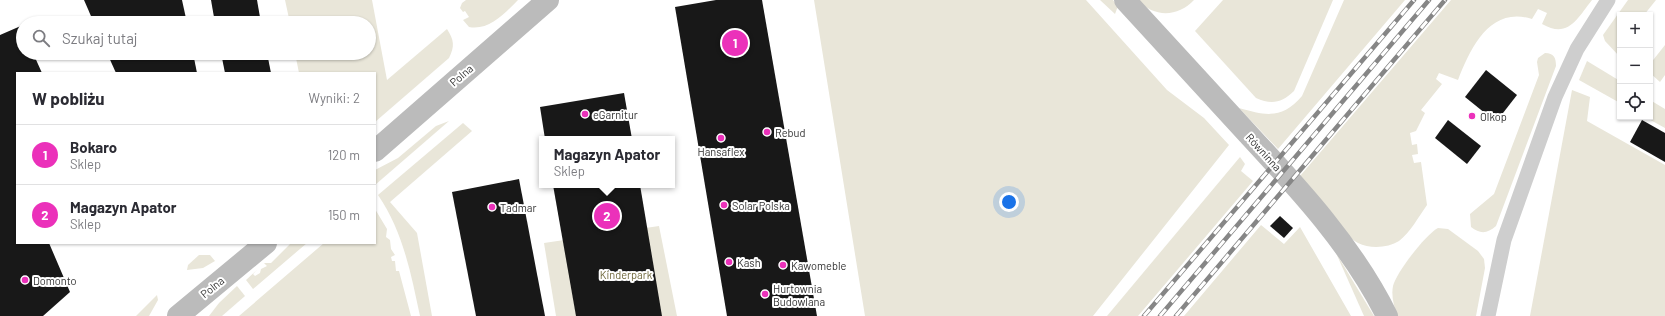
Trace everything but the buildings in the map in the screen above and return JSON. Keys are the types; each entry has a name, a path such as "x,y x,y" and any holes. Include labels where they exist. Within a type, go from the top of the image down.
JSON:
{"street":[{"name":"Polna","path":"376,150 548,0"},
{"name":"Równinna","path":"1125,0 1291,181 1343,244 1370,286 1386,316"},
{"path":"1488,316 1504,240 1555,98 1577,49 1608,0"},
{"name":"Polna","path":"178,316 265,244"}],"green space":[{"path":"285,0 372,0 375,16 288,16"},
{"path":"466,0 518,0 490,24 476,28 469,27 463,20 469,17 465,11 463,12 460,8 462,3"},
{"path":"814,0 1086,0 1167,90 1204,118 1229,145 1093,316 865,316"},
{"path":"1100,0 1113,0 1118,6 1115,14"},
{"path":"1138,0 1194,0 1181,10 1166,13 1151,10"},
{"path":"1223,0 1333,0 1294,91 1290,95 1276,102 1267,102 1256,98 1195,31"},
{"path":"1344,0 1405,0 1278,149 1239,108 1258,113 1274,114 1288,109 1302,96"},
{"path":"1451,0 1592,0 1576,20 1565,28 1551,28 1542,24 1547,13 1538,9 1532,19 1517,17 1505,18 1484,32 1469,55 1458,80 1439,73 1436,79 1442,84 1421,110 1425,113 1416,131 1410,133 1412,145 1417,144 1418,154 1412,155 1414,163 1421,162 1427,205 1411,229 1399,241 1390,245 1379,247 1363,245 1352,239 1345,232 1300,176"},
{"path":"1628,0 1656,0 1646,12 1619,12"},
{"path":"1617,15 1617,54 1605,41 1603,35"},
{"path":"376,21 387,80 447,29 453,43 449,58 376,121 376,72 299,72 296,60 376,60"},
{"path":"1665,45 1665,75 1660,82 1653,76 1653,60"},
{"path":"1545,53 1554,56 1556,66 1496,226 1487,232 1477,231 1471,227 1470,214 1494,194 1539,75 1537,62 1538,58"},
{"path":"1587,61 1617,79 1617,101 1579,80"},
{"path":"1572,90 1590,97 1587,121 1665,165 1665,316 1530,316"},
{"path":"1653,102 1665,109 1665,128 1650,120 1653,120"},
{"path":"449,121 376,184 376,169 398,158 436,126"},
{"path":"463,123 472,131 390,202 417,233 432,316 420,316 400,238 387,209 378,195"},
{"path":"1240,157 1245,164 1241,171 1253,181 1138,316 1107,316"},
{"path":"376,211 387,229 386,237 390,240 391,249 395,255 391,257 392,261 395,261 396,271 399,271 411,316 239,316 323,244 376,244"},
{"path":"1261,225 1284,244 1300,227 1351,316 1184,316"},
{"name":"Kinderpark","path":"659,226 677,316 556,316 544,243"},
{"path":"1438,228 1448,229 1478,251 1484,259 1485,268 1476,316 1397,316 1392,294 1395,280 1419,246"},
{"path":"290,244 306,244 253,289 246,280 258,269 253,274 255,276 260,273 261,269 267,266 264,263 271,263"},
{"path":"1336,253 1374,316 1364,316"},
{"path":"199,255 210,255 215,261 203,268 187,270 188,265"},
{"path":"237,286 245,296 222,316 209,316 219,303"},
{"path":"157,295 158,300 149,316 136,316"}],"railway":[{"path":"1144,316 1414,0"},
{"path":"1160,316 1429,0"},
{"path":"1176,316 1445,0"}],"place":[{"name":"Bokaro","path":"735,43"},
{"name":"eGarnitur","path":"585,114"},
{"name":"Olkop","path":"1472,116"},
{"name":"Rebud","path":"767,132"},
{"name":"Hansaflex","path":"721,138"},
{"name":"Solar Polska","path":"724,205"},
{"name":"Tadmar","path":"492,207"},
{"name":"Magazyn Apator","path":"607,216"},
{"name":"Kash","path":"729,262"},
{"name":"Kawomeble","path":"783,265"},
{"name":"Domonto","path":"25,280"},
{"name":"Hurtownia Budowlana","path":"765,294"}]}
